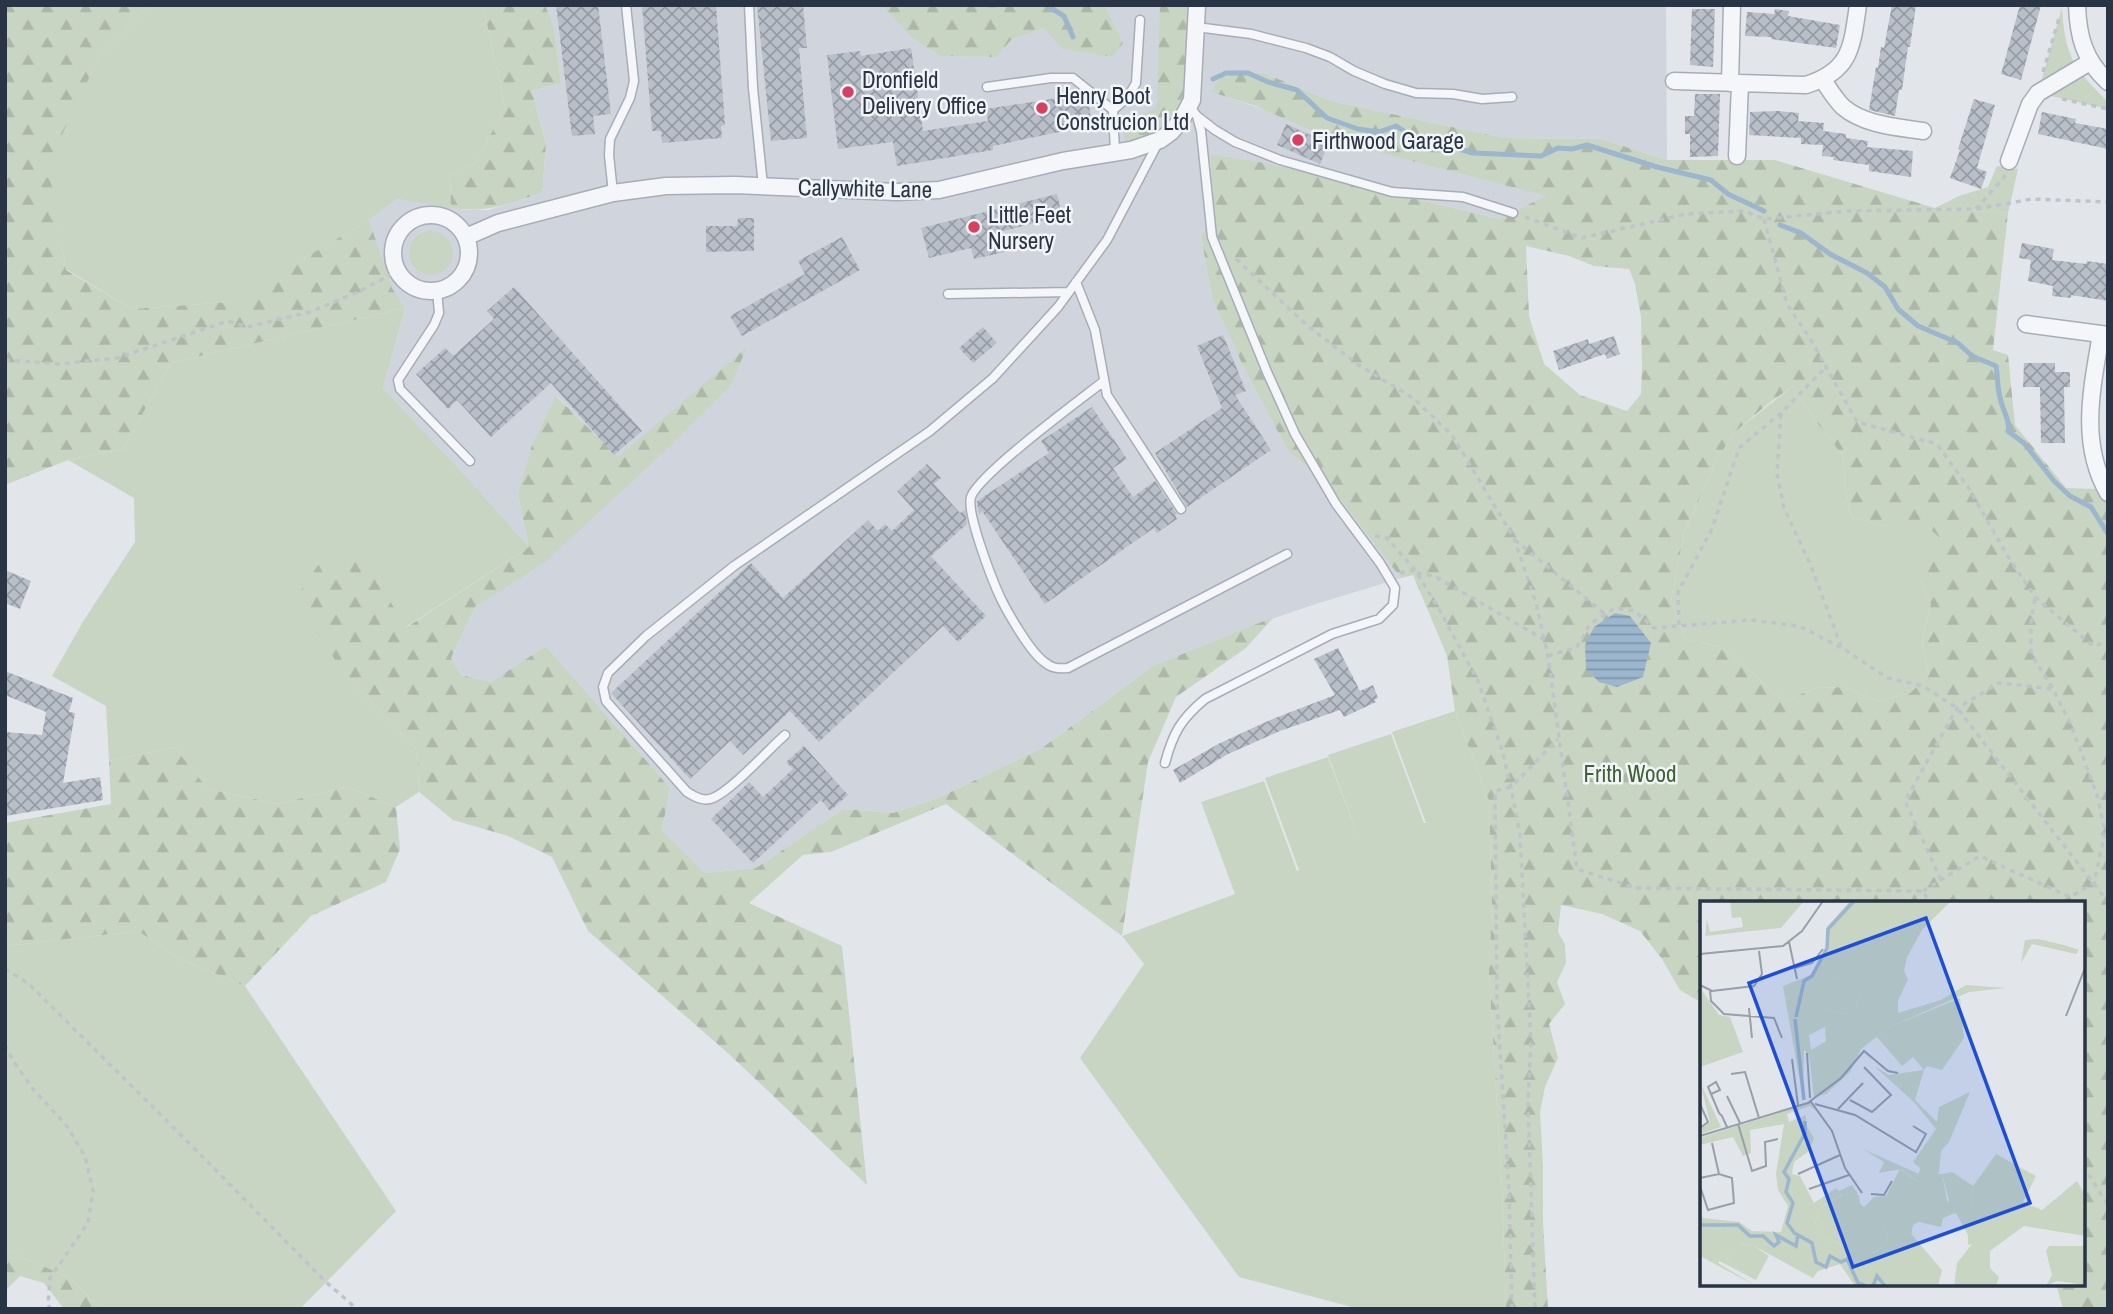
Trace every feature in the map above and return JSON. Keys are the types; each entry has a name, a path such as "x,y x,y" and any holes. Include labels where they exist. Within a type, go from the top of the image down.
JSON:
{"street":[{"name":"Callywhite Lane","path":"466,237 498,223 613,193 666,186 763,186 897,192 939,190 1063,161 1131,150 1160,140 1193,111 1197,5"},
{"path":"1732,5 1737,156"},
{"path":"1674,81 1806,85 1823,80 1838,69 1847,56 1853,43 1858,5"},
{"path":"2077,5 2082,47 2090,62 2108,82"},
{"path":"2009,161 2030,104 2038,93 2090,62"},
{"path":"1823,80 1836,100 1857,116 1923,131"},
{"path":"427,215 440,216 452,221 466,237 470,253 468,265 453,285 437,291 418,289 407,283 398,271 393,249 404,226 415,219 427,215"},
{"path":"2026,325 2104,334 2090,412 2089,436 2093,459 2108,493"}],"lane":[{"path":"613,193 610,139 630,98 634,81 626,5"},
{"path":"749,5 753,88 763,186"},
{"path":"1113,110 1128,97 1136,83 1140,20"},
{"path":"1196,27 1251,34 1306,48 1374,80 1416,93 1453,94 1482,99 1512,97"},
{"path":"988,87 1051,78 1073,78 1113,110 1115,152"},
{"path":"1193,111 1215,130 1235,142 1280,160 1392,191 1463,197 1513,213"},
{"path":"1165,762 1172,737 1188,713 1205,699 1332,634 1379,619 1393,605 1395,589 1380,562 1336,503 1295,434 1267,372 1212,237 1201,131 1193,111"},
{"path":"785,735 732,784 712,799 700,799 687,792 606,701 603,687 608,673 646,636 734,566 930,431 993,378 1058,307 1107,240 1160,140"},
{"path":"1076,282 1095,330 1107,396 1181,509"},
{"path":"437,291 439,313 434,325 398,380 400,390 470,461"},
{"path":"948,294 1069,292"},
{"path":"1104,381 988,475 971,497 972,522 1001,599 1031,648 1042,660 1054,669 1068,668 1287,554"}],"path":[{"path":"1976,209 2010,171 2009,161"},
{"path":"1513,213 1582,238 1686,214 1745,211 1765,219 1847,211 1976,209 2032,199 2108,202"},
{"path":"1765,219 1787,304 1811,340 1857,422 1937,444 1968,486 2007,555 2035,597 2094,646 2108,642"},
{"path":"1212,237 1310,327 1357,364 1413,398 1452,435 1514,538 1536,603 1545,640 1577,869 1636,888 1923,891 1980,856 2070,897 2094,883 2105,832 2097,795 2071,725 2031,654 2031,622 2035,597"},
{"path":"5,360 59,365 117,358 228,321 247,327 310,312 358,292 398,271"},
{"path":"1679,625 1678,592 1712,529 1739,448 1781,412 1826,367"},
{"path":"1781,412 1777,474 1784,508 1811,566 1842,648"},
{"path":"1359,535 1387,538 1417,573 1439,609 1478,681 1502,750 1511,787 1520,835 1531,1041 1528,1103 1535,1309"},
{"path":"1514,538 1605,614"},
{"path":"1417,573 1434,576 1545,640"},
{"path":"1548,656 1577,647 1590,624 1615,608 1635,611 1654,628 1750,620 1799,626 1842,648 1888,678 1923,686 1957,708 2108,902"},
{"path":"1941,880 1905,801 1957,708 1999,683 2053,689"},
{"path":"1512,1309 1509,1190 1497,1002 1495,790 1511,787 1558,739"},
{"path":"1923,891 1929,901"},
{"path":"5,969 28,983 326,1282 357,1309"},
{"path":"5,1045 27,1080 67,1126 86,1156 93,1191 88,1223 50,1278 48,1305 51,1309"},
{"path":"2085,1169 2108,1205"}],"shaded area":[{"path":"545,5 881,5 912,38 940,56 995,57 1011,40 1044,28 1123,43 1105,5 1666,5 1667,160 1601,139 1504,138 1331,101 1264,73 1212,92 1422,163 1547,196 1499,219 1271,164 1210,155 1214,212 1201,236 1212,298 1245,370 1288,451 1329,485 1401,578 1245,628 1153,666 1042,748 938,798 893,813 843,809 756,868 705,873 662,830 670,788 546,646 491,682 461,675 451,658 475,607 509,584 644,471 746,349 618,458 557,396 518,495 529,547 383,388 405,308 387,280 369,220 397,199 467,210 489,210 542,193 546,145 532,91 561,83 554,27"}],"green space":[{"path":"5,5 149,5 99,57 48,164 66,270 132,309 230,302 369,220 392,288 405,308 171,363 123,449 68,460 5,485"},
{"path":"149,5 483,5 505,108 475,163 450,176 451,208 397,199 369,220 231,302 132,309 66,269 47,164 99,57"},
{"path":"483,5 545,5 554,27 561,83 532,91 546,145 542,193 487,208 451,208 450,176 475,163 505,108"},
{"path":"881,5 1105,5 1123,43 1113,57 1062,49 1044,28 1011,40 996,57 940,56 912,38"},
{"path":"1160,5 1187,5 1186,85 1179,109 1163,134 1126,144 1123,129 1134,117 1157,108"},
{"path":"2062,7 2063,24 2073,60 2086,79 2108,102 2108,109 2038,93"},
{"name":"Frith Wood","path":"1264,73 1331,101 1504,138 1601,139 1667,160 1775,160 1935,208 2008,213 1993,350 2008,355 2015,425 2066,488 2097,489 2108,505 2108,1309 2063,1309 2057,1286 2085,1286 2085,901 1700,901 1700,1002 1680,990 1662,959 1640,931 1602,914 1561,905 1558,932 1565,944 1566,963 1557,982 1565,1004 1549,1024 1558,1058 1545,1087 1540,1112 1548,1309 1506,1309 1502,1187 1489,974 1492,900 1489,801 1455,711 1447,656 1413,575 1401,578 1329,485 1288,451 1245,370 1212,298 1201,236 1214,212 1210,154 1271,164 1499,219 1546,196 1332,140 1256,106 1211,92 1221,76","holes":["1526,246 1569,256 1594,266 1629,269 1635,284 1641,317 1641,394 1627,411 1580,395 1544,364 1529,316","1793,386 1843,456 1851,517 1889,527 1928,527 1941,539 1920,561 1920,579 1931,604 1922,641 1929,675 1910,693 1879,701 1844,687 1816,688 1784,701 1722,647 1685,639 1671,600 1684,533 1718,457 1735,432"]},
{"path":"1997,166 2018,169 2008,213 1935,208 1959,196 1988,187"},
{"path":"431,231 446,238 453,253 446,268 431,275 416,268 409,253 416,238"},
{"path":"405,308 383,388 529,547 406,627 343,672 417,750 419,792 396,807 347,787 278,804 208,789 174,747 109,761 106,706 52,676 84,620 135,542 134,498 68,460 123,449 171,363"},
{"path":"747,347 731,385 644,471 545,562 475,607 451,658 461,675 491,682 546,646 670,788 662,830 705,873 756,868 843,809 893,813 938,798 1042,748 1153,666 1273,618 1246,648 1176,697 1148,762 1122,936 946,804 831,852 803,855 749,903 842,946 867,1185 730,1055 588,931 552,857 508,836 453,820 419,792 417,750 343,672 295,599 325,555 361,558 407,627 529,547 518,495 532,445 556,396 618,457"},
{"path":"1793,386 1843,456 1851,517 1889,527 1928,527 1941,539 1920,579 1931,604 1922,641 1929,675 1910,693 1879,701 1844,687 1816,688 1784,701 1722,647 1685,639 1671,600 1684,533 1718,457 1735,432"},
{"path":"1455,711 1489,801 1492,900 1489,974 1502,1187 1506,1309 1359,1309 1239,1277 1080,1058 1144,964 1122,936 1235,894 1201,802 1264,781 1297,871 1299,870 1265,778 1328,757 1362,847 1328,755 1391,734 1426,823 1392,732"},
{"path":"174,747 208,789 278,804 347,787 396,807 400,849 386,882 311,916 245,986 180,959 138,931 14,945 5,943 5,823 111,804 109,761"},
{"path":"138,931 180,959 245,986 396,1211 300,1309 102,1309 68,1277 8,1251 5,1246 5,943 14,945"},
{"path":"5,1246 8,1251 68,1277 102,1309 64,1309 44,1283 20,1276 5,1291"}],"water":[{"path":"1615,613 1630,616 1651,643 1643,677 1617,687 1599,682 1586,669 1585,645 1594,627"}],"building":[{"path":"556,5 598,5 611,114 593,116 595,134 572,136"},
{"path":"642,5 716,5 725,125 721,126 722,138 662,143 661,131 652,131"},
{"path":"757,5 803,5 807,48 799,48 807,138 771,141"},
{"path":"1892,5 1916,5 1895,116 1869,110 1876,67 1878,68 1881,47 1884,48"},
{"path":"2020,5 2041,5 2021,80 2001,74"},
{"path":"1692,9 1715,9 1713,67 1690,65"},
{"path":"1775,9 1789,11 1788,16 1840,25 1836,48 1771,37 1745,36 1747,12 1774,14"},
{"name":"Henry Boot Construcion Ltd","path":"911,48 923,131 988,121 986,109 1077,95 1079,106 1089,105 1092,125 993,146 993,150 897,166 893,142 838,149 827,55 860,51 861,56"},
{"path":"1695,94 1720,94 1718,156 1690,157 1690,134 1685,134 1685,116 1694,116"},
{"path":"1974,99 1995,105 1977,168 1987,172 1981,189 1950,178"},
{"path":"1750,112 1799,113 1798,121 1824,123 1823,131 1868,141 1867,147 1913,151 1911,177 1869,171 1869,165 1833,160 1834,157 1822,156 1823,145 1801,144 1801,138 1749,135"},
{"path":"2042,112 2076,119 2075,123 2108,129 2108,149 2038,134"},
{"path":"1286,124 1329,143 1320,164 1277,145"},
{"name":"Little Feet Nursery","path":"1057,194 1062,216 1000,232 1005,252 974,259 971,248 929,258 921,228"},
{"path":"738,218 754,218 754,251 706,252 706,226 737,226"},
{"path":"842,237 860,270 742,336 730,316 805,274 798,261"},
{"path":"2022,243 2054,249 2052,260 2108,264 2108,301 2071,295 2071,298 2052,296 2053,286 2028,281 2031,260 2019,258"},
{"path":"514,287 642,431 614,455 551,383 491,437 457,400 448,409 416,374 445,348 453,356 494,319 487,311"},
{"path":"983,327 997,343 973,363 959,348"},
{"path":"1223,335 1246,391 1235,395 1271,450 1187,507 1155,453 1222,408 1197,346"},
{"path":"1614,336 1620,354 1607,359 1605,354 1559,370 1553,351 1588,339 1589,344"},
{"path":"2024,363 2055,363 2055,372 2070,372 2070,387 2064,387 2065,443 2041,443 2040,387 2023,387"},
{"path":"1092,407 1127,459 1113,468 1133,497 1155,481 1177,514 1177,519 1157,533 1154,528 1045,604 982,511 979,515 977,501 1049,453 1041,441"},
{"path":"927,464 941,478 934,484 960,513 965,510 967,524 931,556 986,616 958,642 943,626 819,742 790,711 743,755 730,741 690,779 611,693 751,563 783,598 868,520 878,531 885,524 892,531 914,510 897,491"},
{"path":"5,570 31,581 20,609 5,603"},
{"path":"1338,648 1360,691 1373,685 1378,698 1374,700 1376,702 1344,717 1340,710 1280,731 1228,754 1180,783 1173,770 1220,743 1335,695 1314,659"},
{"path":"5,671 73,698 69,712 75,713 63,783 100,777 103,800 5,816 5,732 42,735 46,712 5,695"},
{"path":"804,746 848,795 830,811 821,800 753,863 711,819 749,782 763,797 793,769 786,762"}],"waterway":[{"path":"1046,5 1064,16 1073,37"},
{"path":"1213,79 1226,73 1248,73 1297,90 1327,118 1358,129 1379,132 1396,126 1412,136 1473,153 1541,156 1558,148 1572,149 1587,145 1657,167 1711,180 1728,194 1764,211"},
{"path":"1780,225 1801,233 1830,254 1867,273 1885,287 1898,309 1918,326 1958,343 1972,356 1996,366 1999,393 2009,432 2024,443 2054,481 2070,496 2091,507 2108,534"}],"place":[{"name":"Dronfield Delivery Office","path":"848,92"},
{"name":"Henry Boot Construcion Ltd","path":"1042,108"},
{"name":"Firthwood Garage","path":"1298,140"},
{"name":"Little Feet Nursery","path":"974,227"}]}
